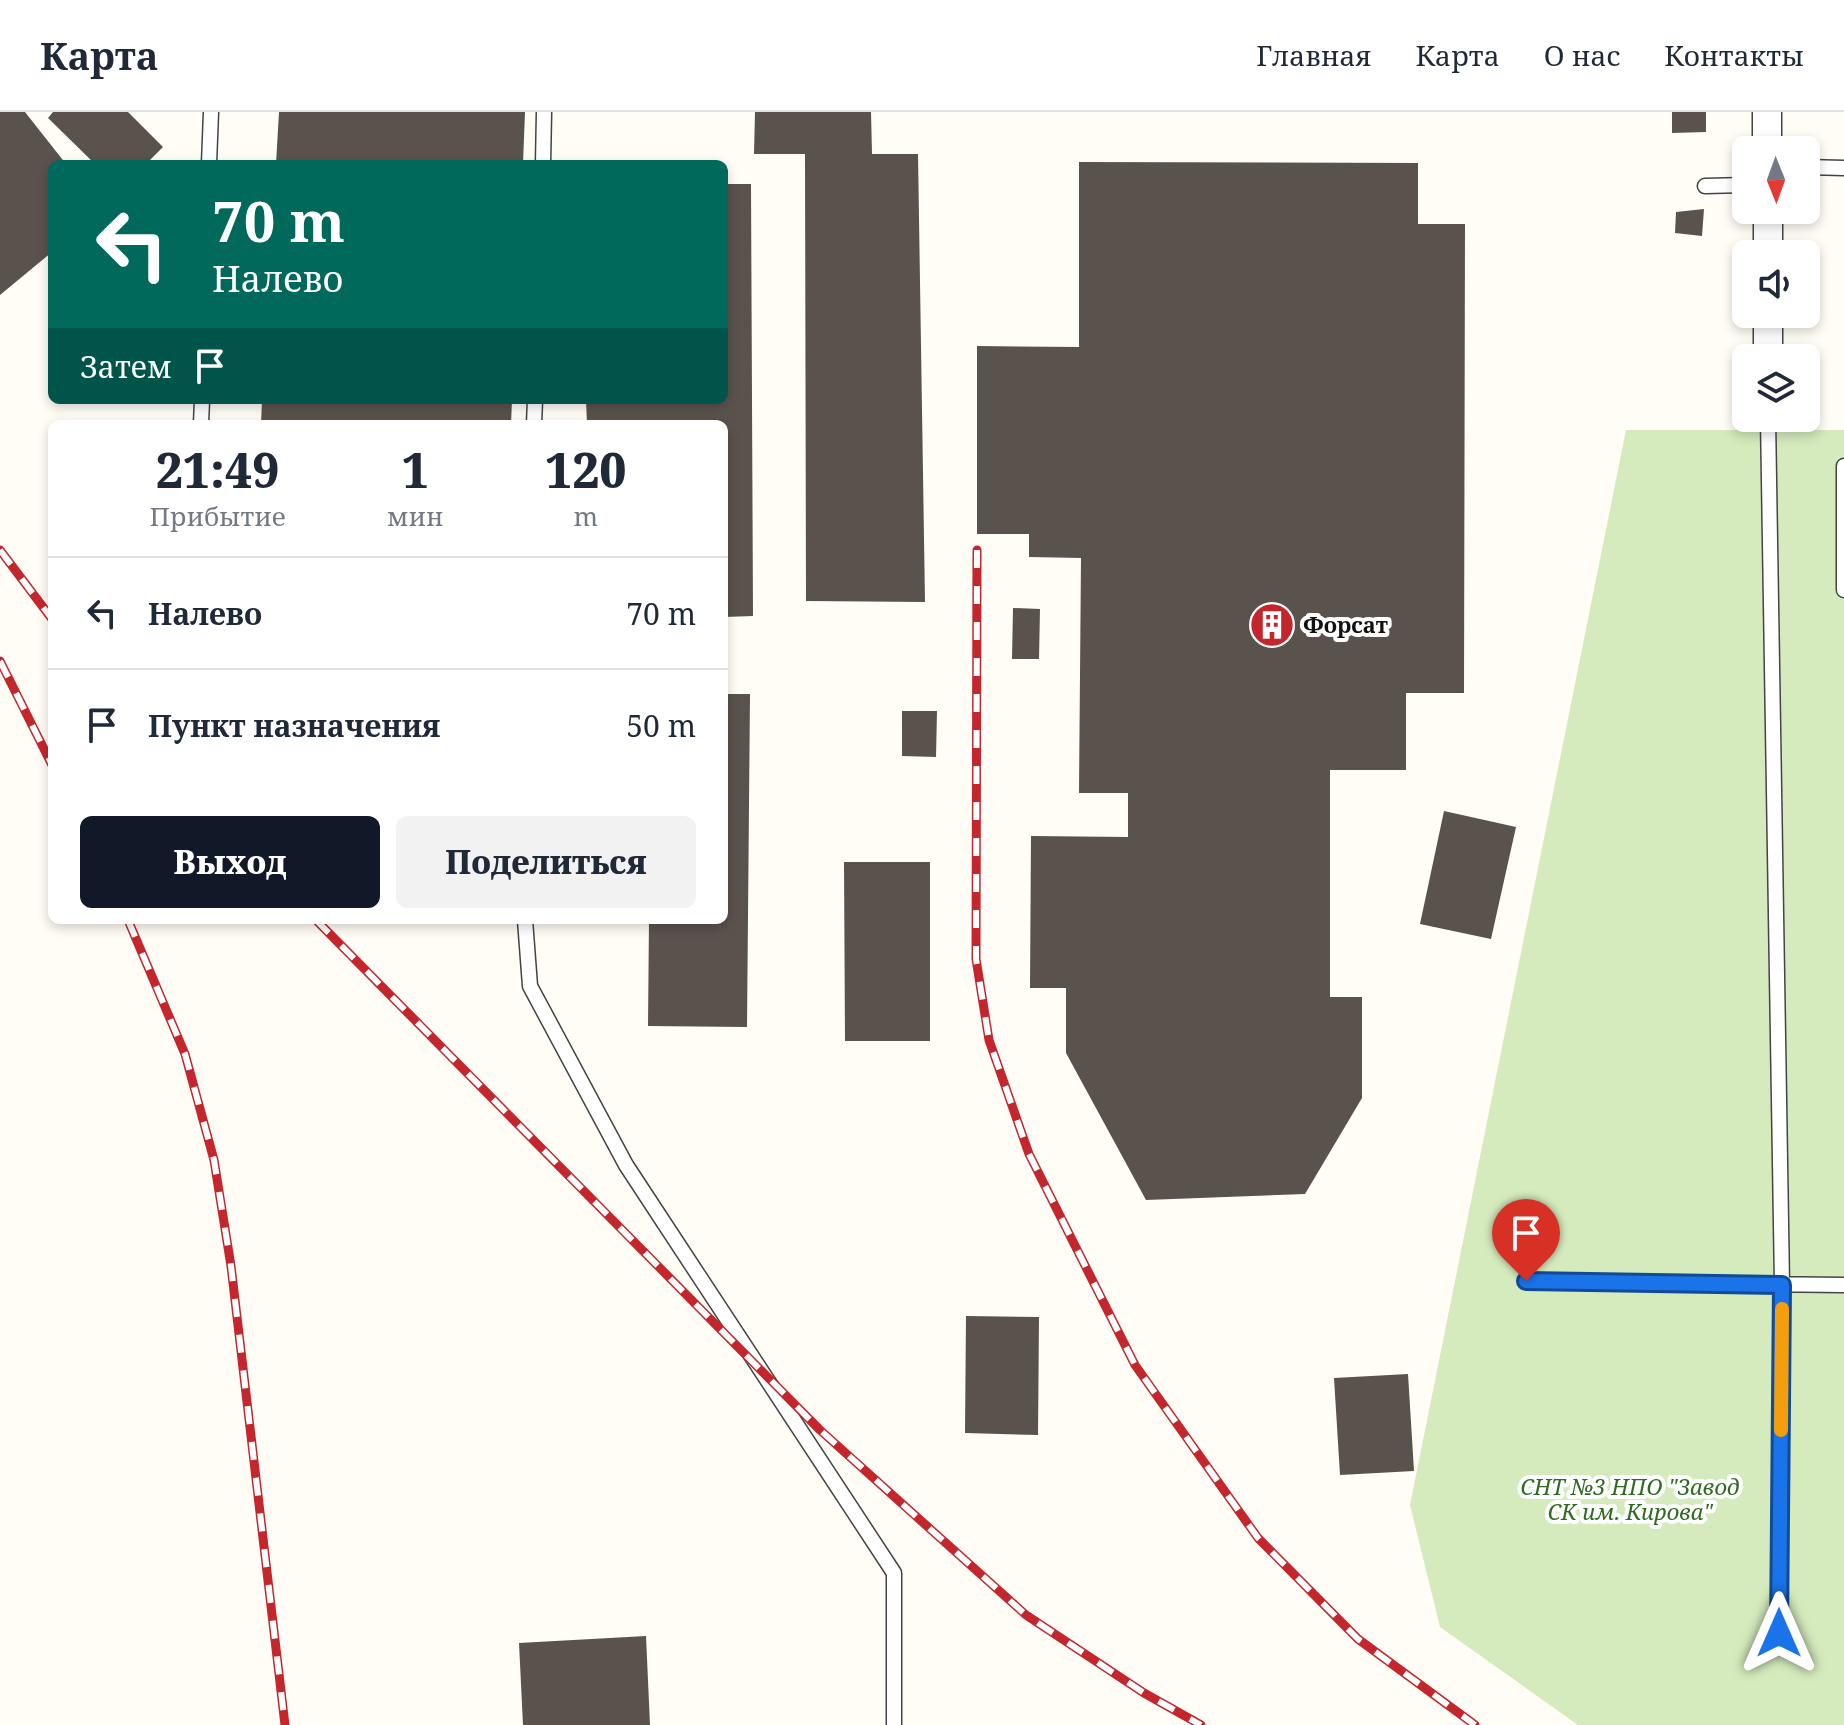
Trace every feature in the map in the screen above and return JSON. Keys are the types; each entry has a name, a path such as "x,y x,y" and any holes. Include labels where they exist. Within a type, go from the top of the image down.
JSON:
{"street":[{"path":"1767,112 1767,136"}],"lane":[{"path":"209,160 211,112"},
{"path":"543,160 544,112"},
{"path":"1820,167 1844,168"},
{"path":"1705,186 1732,185"},
{"path":"1768,432 1782,1285 1779,1633"},
{"path":"1844,466 1844,590"},
{"path":"525,924 530,986 626,1165 894,1573 894,1725"},
{"path":"1526,1281 1844,1285"}],"green space":[{"name":"СНТ №3 НПО \"Завод СК им. Кирова\"","path":"1626,430 1844,430 1844,1725 1578,1725 1440,1627 1410,1505"}],"building":[{"path":"0,112 25,112 63,160 48,160 48,255 0,295"},
{"path":"53,112 128,112 163,147 150,160 91,160 48,118"},
{"path":"279,112 525,112 523,160 276,160"},
{"path":"755,112 871,112 872,154 918,154 925,602 806,601 805,154 754,154"},
{"path":"1672,112 1706,112 1706,132 1672,133"},
{"name":"Форсат","path":"1079,162 1418,163 1418,224 1465,224 1464,693 1406,693 1406,770 1330,770 1330,997 1362,997 1362,1098 1305,1194 1146,1200 1066,1053 1066,988 1030,988 1031,836 1128,837 1128,793 1079,793 1081,558 1029,557 1029,534 977,534 977,346 1079,347"},
{"path":"728,184 751,184 753,616 728,617 728,420 587,420 586,404 728,404"},
{"path":"1704,209 1702,236 1675,233 1676,212"},
{"path":"262,404 512,404 511,420 261,420"},
{"path":"1013,608 1040,609 1039,659 1012,659"},
{"path":"728,694 750,694 747,1027 648,1026 649,924 728,924"},
{"path":"902,711 937,711 936,757 902,756"},
{"path":"1444,811 1516,827 1491,939 1420,924"},
{"path":"844,862 930,862 930,1041 845,1041"},
{"path":"966,1316 1039,1317 1038,1435 965,1433"},
{"path":"1408,1374 1414,1471 1340,1475 1334,1378"},
{"path":"646,1636 650,1725 523,1725 519,1643"}],"railway":[{"path":"0,550 48,614"},
{"path":"977,550 976,959 989,1040 1029,1154 1135,1365 1258,1538 1358,1639 1475,1725"},
{"path":"0,661 48,757"},
{"path":"130,924 185,1054 214,1160 231,1266 285,1725"},
{"path":"320,924 820,1430 1026,1615 1144,1693 1201,1725"}],"slow traffic":[{"path":"1781,1430 1782,1309"}],"place":[{"name":"Форсат","path":"1272,625"}],"route":[{"path":"1526,1281 1782,1285 1779,1633"}]}
